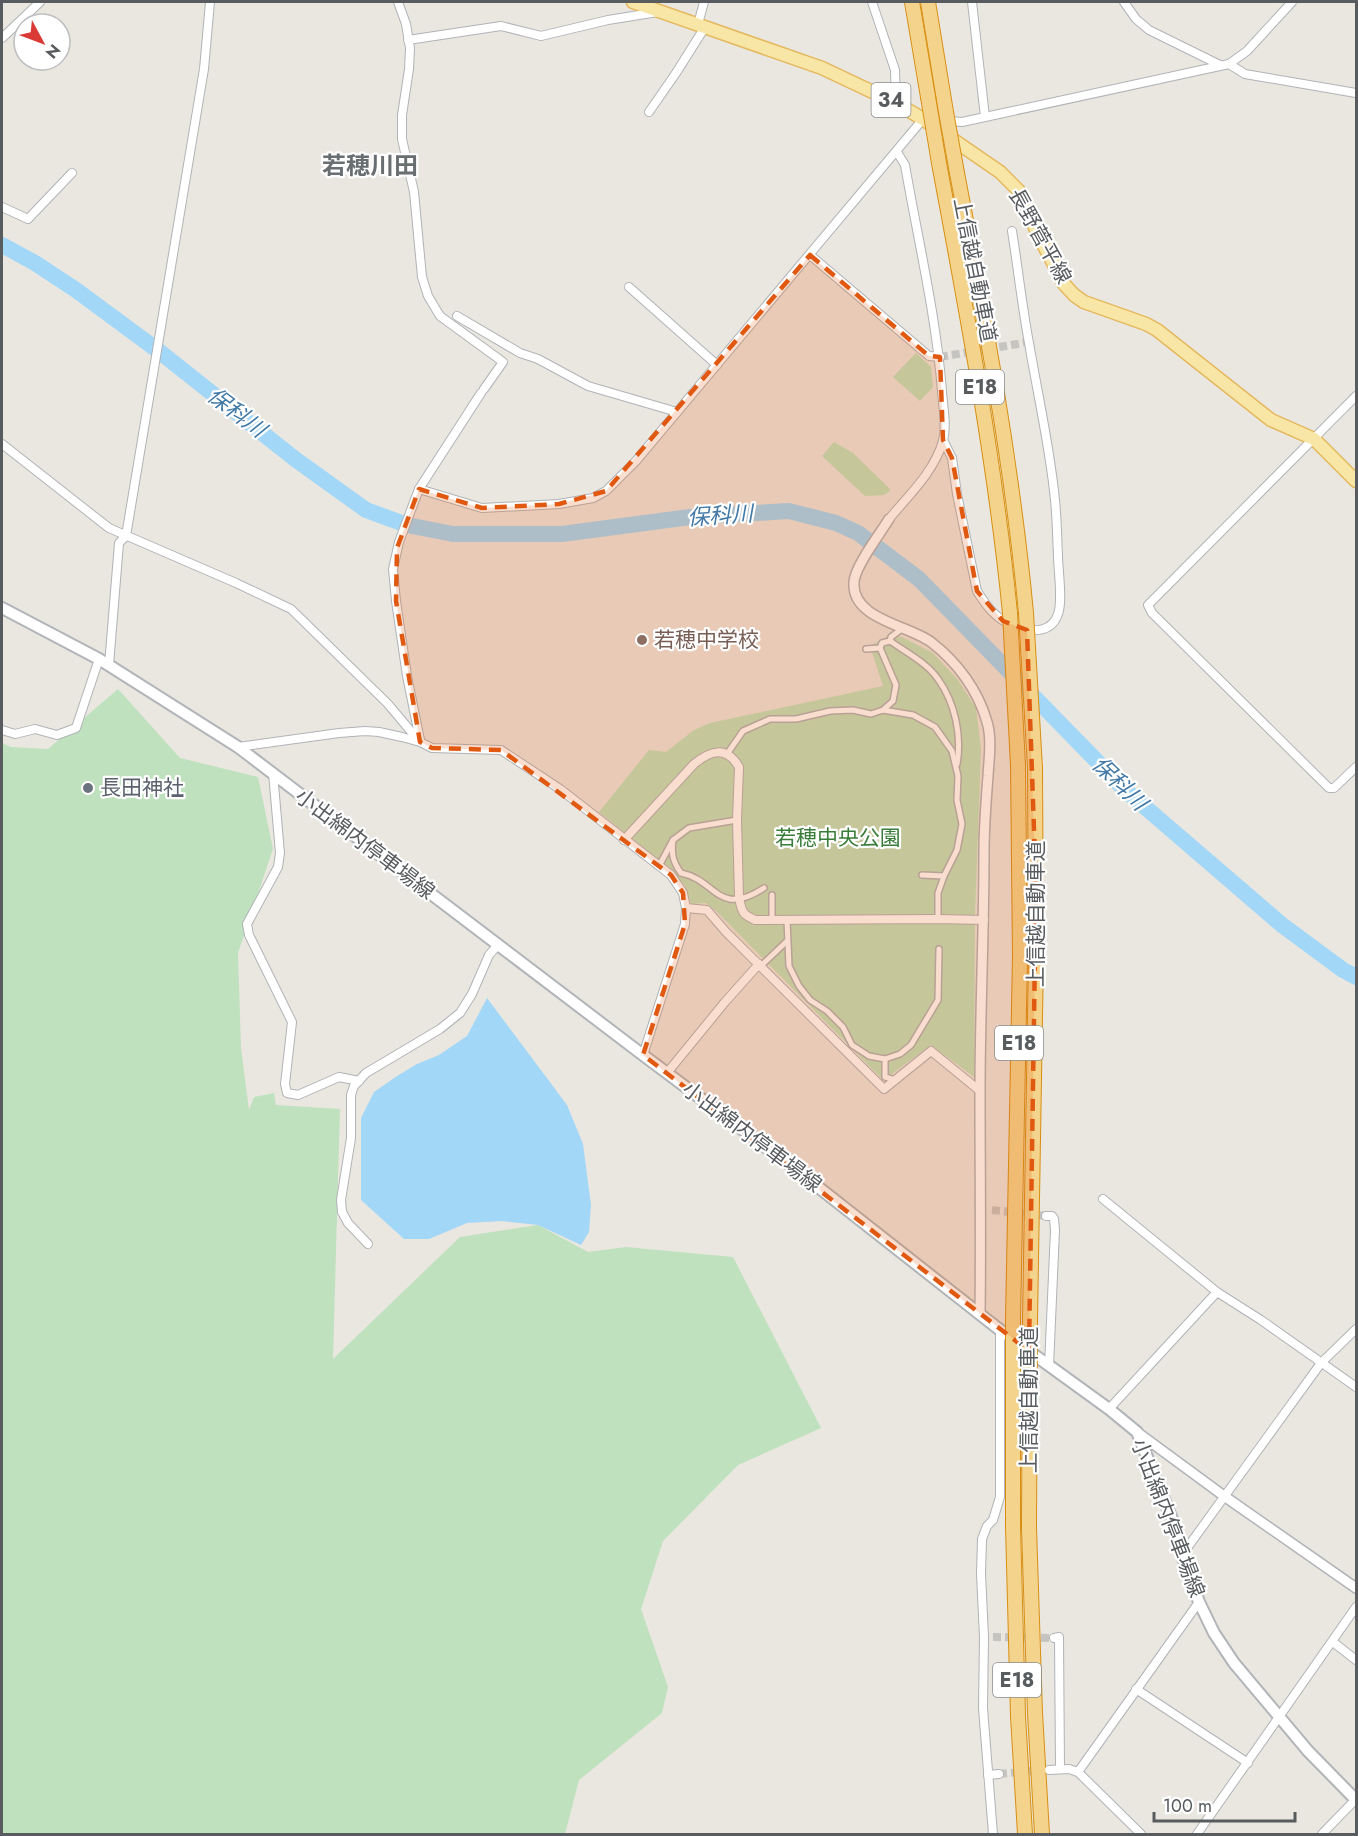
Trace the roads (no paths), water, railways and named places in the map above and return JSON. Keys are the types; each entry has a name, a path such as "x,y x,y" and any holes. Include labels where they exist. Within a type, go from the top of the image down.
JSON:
{"highway":[{"name":"上信越自動車道","path":"912,2 989,445 999,509 1010,613 1018,765 1020,957 1013,1320 1013,1526 1017,1705 1025,1834"},
{"name":"上信越自動車道","path":"928,2 1000,404 1015,506 1026,613 1035,768 1036,957 1029,1528 1035,1713 1042,1834"}],"main road":[{"name":"長野菅平線","path":"633,2 822,68 896,103 923,119 1000,172 1019,191 1037,233 1064,284 1074,295 1096,307 1150,326 1271,420 1314,439 1356,481"},
{"name":"小出綿内停車場線","path":"2,608 99,659 238,747 799,1172 1000,1330 1137,1431 1174,1524 1182,1555 1199,1602 1214,1633 1234,1663 1308,1751 1356,1799"}],"street":[{"path":"2,38 40,2"},
{"path":"109,665 119,543 126,537 156,364 204,69 210,2"},
{"path":"398,2 406,24 409,69 402,115 402,138 414,192 422,277 428,296 440,316 503,362 419,489 399,542 393,569 407,676 420,742"},
{"path":"649,112 676,73 702,26 704,2"},
{"path":"872,2 896,70 896,103"},
{"path":"972,2 985,117"},
{"path":"1124,2 1136,19 1149,30 1220,65"},
{"path":"419,489 482,508 530,507 593,498 606,491 677,412 897,153 923,119 962,122 1229,64 1247,51 1292,2"},
{"path":"408,40 501,26 541,36 608,20 662,11"},
{"path":"1229,64 1245,74 1356,93"},
{"path":"897,153 905,165 940,357 945,428 935,460 925,477 889,519 857,570 854,582 856,596 871,614 918,634 932,643 968,679 987,723 990,738 984,829 980,1091 987,1210 980,1314"},
{"path":"2,207 28,219 72,173"},
{"path":"943,440 952,458 977,591 984,602 1003,621 1034,631 1045,629 1054,622 1059,614 1055,501 1046,433 1012,231"},
{"path":"810,255 929,356 940,357"},
{"path":"629,287 717,365"},
{"path":"458,316 520,353 538,359 588,386 677,412"},
{"path":"1356,396 1148,605 1152,613 1329,788 1334,788 1356,767"},
{"path":"2,444 109,528 226,578 291,609 388,704 420,742"},
{"path":"890,641 891,637 903,628"},
{"path":"880,648 882,643 890,641 916,658 938,678 954,708 960,750 956,769"},
{"path":"866,649 880,648"},
{"path":"880,648 896,685 893,700 883,710"},
{"path":"2,730 15,734 35,729 57,735 76,728 99,659"},
{"path":"727,754 743,731 770,719 796,719 830,711 854,710 870,714 883,710 913,715 935,727 952,751 958,776 957,801 962,824 957,850 938,893 938,919"},
{"path":"238,747 365,731 379,732 420,742 432,748 501,750 560,789 671,875 683,893 686,908 685,924 643,1055"},
{"path":"624,840 693,764 707,754 727,754 735,759 739,767 737,820 740,898 742,911 747,916 755,920 984,920"},
{"path":"273,773 280,853 278,867 247,924 249,935 292,1022 285,1084 287,1093 298,1095 339,1077 359,1081"},
{"path":"659,866 673,840 689,828 737,820"},
{"path":"673,840 671,851 673,862 681,873 688,874 716,894 730,899 740,898 753,895 764,888"},
{"path":"922,875 944,876"},
{"path":"772,895 772,920"},
{"path":"686,908 707,910 762,963 884,1089 931,1051 980,1091"},
{"path":"787,920 789,966 799,986 810,1000 827,1011 843,1027 852,1045 869,1056 885,1059 900,1054 911,1044 938,1000 939,949"},
{"path":"667,1073 725,1002 762,963 787,941"},
{"path":"368,1244 348,1223 342,1212 341,1200 351,1138 351,1095 354,1086 366,1073 454,1019 472,994 489,955 498,945"},
{"path":"885,1059 885,1077"},
{"path":"874,1079 885,1077 895,1080"},
{"path":"1103,1199 1217,1292 1356,1387"},
{"path":"1046,1216 1053,1217 1055,1230 1049,1366"},
{"path":"1110,1410 1217,1292"},
{"path":"1182,1555 1321,1362 1356,1329"},
{"path":"993,1834 983,1708 989,1637 981,1574 982,1539 987,1526 993,1520 1000,1497 1000,1330"},
{"path":"1137,1431 1224,1496 1356,1588"},
{"path":"1078,1772 1199,1602"},
{"path":"1197,1834 1356,1607"},
{"path":"1054,1638 1059,1637 1060,1769"},
{"path":"1333,1642 1356,1660"},
{"path":"1136,1689 1248,1763"},
{"path":"1049,1770 1069,1769 1078,1772 1141,1834"},
{"path":"988,1774 999,1774"},
{"path":"1322,1834 1356,1799"}],"water":[{"path":"487,998 567,1105 583,1144 591,1205 589,1232 581,1245 538,1225 502,1221 467,1223 429,1239 404,1239 361,1200 361,1118 374,1092 397,1076 439,1055 467,1036"}],"waterway":[{"name":"保科川","path":"2,245 76,290 160,352 295,459 366,510 407,525 453,534 562,534 690,517 789,511 836,523 858,533 919,579 1124,789 1282,925 1356,977"}],"tunnel":[{"path":"940,357 1029,342"},
{"path":"992,1210 1046,1216"},
{"path":"993,1637 1054,1638"},
{"path":"999,1774 1042,1770"}],"place":[{"name":"若穂中学校","path":"642,640"},
{"name":"長田神社","path":"88,788"}],"district":[{"name":"若穂川田","path":"370,165"}],"park label":[{"name":"若穂中央公園","path":"838,838"}]}
